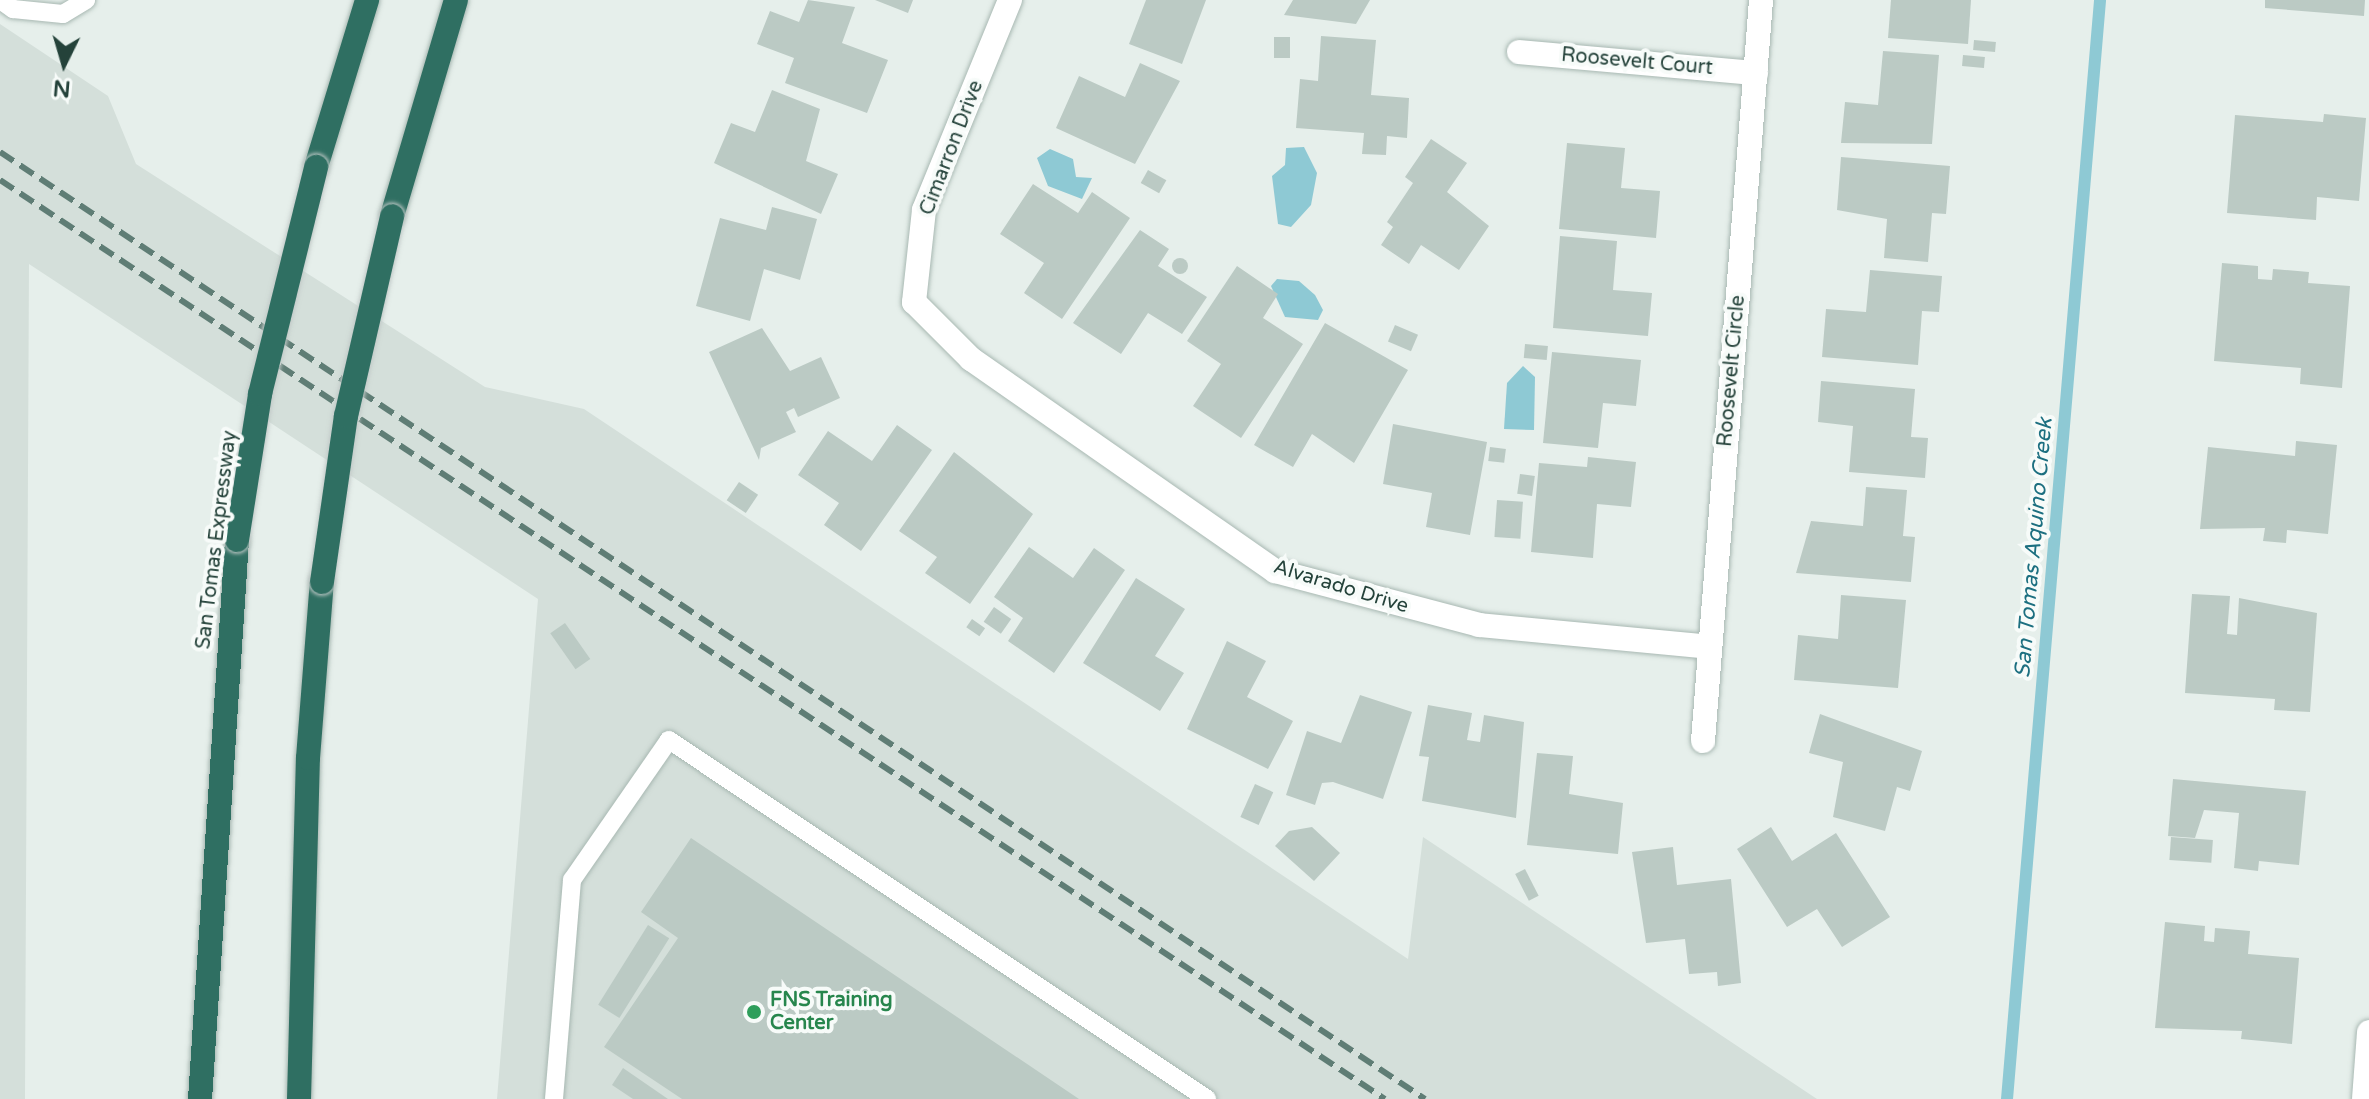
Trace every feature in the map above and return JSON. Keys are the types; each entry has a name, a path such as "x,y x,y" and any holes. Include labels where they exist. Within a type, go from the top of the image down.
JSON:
{"highway":[{"name":"San Tomas Expressway","path":"200,1099 237,540 260,394 316,167 367,0"},
{"path":"299,1099 308,758 322,582 346,416 392,216 456,0"}],"street":[{"name":"Cimarron Drive","path":"914,302 924,210 1010,0"},
{"name":"Roosevelt Circle","path":"1703,741 1761,0"},
{"name":"Roosevelt Court","path":"1519,52 1756,73"},
{"name":"Alvarado Drive","path":"914,302 971,359 1275,571 1479,625 1710,647"},
{"path":"2364,1099 2369,1032"}],"lane":[{"path":"0,0 13,9 63,14 86,0"},
{"path":"554,1099 572,880 669,740 1207,1099"}],"shaded area":[{"path":"0,24 108,96 136,164 485,387 584,409 1408,959 1423,837 1817,1099 497,1099 538,599 29,264 25,1099 0,1099"}],"water":[{"path":"1304,147 1317,173 1311,205 1291,227 1278,224 1272,176 1285,165 1286,148"},
{"path":"1050,149 1073,159 1076,177 1092,178 1082,199 1048,186 1037,158"},
{"path":"1277,279 1299,281 1315,295 1323,310 1318,320 1285,317 1271,286"},
{"path":"1523,366 1535,377 1534,430 1504,429 1507,383"}],"building":[{"path":"808,0 855,7 842,43 888,60 867,113 785,83 794,58 757,44 770,11 799,22"},
{"path":"875,0 913,0 908,13"},
{"path":"1146,0 1206,0 1182,64 1129,44"},
{"path":"1293,0 1370,0 1356,24 1284,15"},
{"path":"1891,0 1971,0 1968,44 1888,38"},
{"path":"2265,0 2365,0 2364,16 2265,8"},
{"path":"1321,36 1376,40 1371,95 1409,98 1407,138 1387,136 1386,155 1362,154 1364,133 1296,128 1300,79 1318,81"},
{"path":"1274,37 1290,37 1290,58 1274,58"},
{"path":"1974,40 1996,42 1995,52 1973,50"},
{"path":"1883,51 1939,55 1932,144 1841,143 1845,102 1878,105"},
{"path":"1963,55 1985,57 1984,68 1962,66"},
{"path":"1140,63 1180,81 1135,164 1056,128 1079,76 1125,97"},
{"path":"772,90 820,109 806,161 838,174 821,214 714,163 731,123 755,132"},
{"path":"2324,114 2366,118 2359,201 2317,197 2316,220 2227,213 2235,115 2323,122"},
{"path":"1431,139 1467,163 1447,192 1489,226 1459,270 1421,245 1409,264 1381,245 1393,227 1387,222 1413,183 1405,177"},
{"path":"1567,143 1625,148 1621,188 1660,191 1656,238 1559,229"},
{"path":"1841,157 1950,166 1946,214 1932,213 1928,262 1884,258 1887,219 1837,210"},
{"path":"1148,170 1166,180 1159,193 1141,183"},
{"path":"1033,184 1078,213 1092,192 1130,218 1062,319 1024,293 1044,263 1000,234"},
{"path":"772,207 817,219 800,280 764,269 750,321 696,306 720,218 766,230"},
{"path":"1140,230 1169,249 1158,266 1207,297 1182,334 1148,313 1121,354 1073,323"},
{"path":"1560,236 1617,241 1613,290 1652,293 1648,336 1553,328"},
{"path":"1180,258 1188,266 1180,274 1172,266"},
{"path":"2222,263 2258,266 2258,279 2272,280 2273,269 2309,272 2308,283 2350,286 2342,388 2300,384 2301,368 2214,361"},
{"path":"1237,266 1278,294 1263,318 1303,344 1241,438 1193,406 1221,364 1187,341"},
{"path":"1870,270 1942,276 1939,312 1922,311 1918,365 1822,357 1826,309 1866,312"},
{"path":"1325,323 1408,370 1354,463 1312,434 1293,467 1254,445"},
{"path":"1395,325 1418,335 1411,351 1388,342"},
{"path":"762,328 790,371 821,357 840,398 798,417 794,408 786,412 796,432 761,448 759,460 709,352"},
{"path":"1525,344 1548,346 1547,360 1524,358"},
{"path":"1552,352 1641,360 1636,406 1603,403 1598,448 1543,443"},
{"path":"1821,381 1915,389 1911,437 1928,438 1925,478 1849,472 1853,426 1818,422"},
{"path":"1393,424 1487,442 1470,535 1426,527 1432,493 1383,484"},
{"path":"897,425 932,450 861,551 824,525 839,503 798,475 828,431 872,461"},
{"path":"2296,441 2337,445 2328,534 2287,530 2286,543 2263,541 2265,528 2200,529 2208,447 2295,456"},
{"path":"1490,447 1506,449 1504,463 1488,461"},
{"path":"954,452 1033,514 970,604 925,573 937,557 899,531"},
{"path":"1588,457 1636,462 1631,507 1597,504 1593,558 1531,552 1539,463 1587,467"},
{"path":"1520,474 1535,476 1532,496 1517,494"},
{"path":"739,482 758,495 746,513 727,500"},
{"path":"1866,487 1907,490 1903,536 1915,537 1911,582 1796,573 1811,521 1863,526"},
{"path":"1497,500 1523,502 1520,539 1494,537"},
{"path":"1029,547 1073,578 1094,548 1125,570 1054,673 1008,641 1023,618 994,597"},
{"path":"1136,578 1185,609 1155,656 1184,673 1160,711 1083,663"},
{"path":"2192,594 2230,596 2227,634 2237,635 2239,598 2317,613 2310,712 2274,710 2275,699 2185,693"},
{"path":"1841,595 1906,600 1898,688 1794,680 1798,635 1838,639"},
{"path":"994,607 1011,619 1001,634 984,622"},
{"path":"972,619 985,628 979,636 966,627"},
{"path":"565,623 590,659 575,669 550,633"},
{"path":"1227,641 1266,661 1247,697 1293,721 1268,769 1187,729"},
{"path":"1360,695 1412,712 1383,799 1333,782 1322,783 1315,805 1286,795 1307,731 1341,743"},
{"path":"1428,705 1472,713 1467,740 1480,742 1484,715 1524,722 1516,818 1422,801 1429,757 1419,756"},
{"path":"1820,714 1922,751 1910,791 1897,787 1885,831 1833,817 1843,762 1809,753"},
{"path":"1537,753 1573,756 1569,794 1623,803 1618,854 1527,845"},
{"path":"2173,779 2306,791 2299,865 2259,861 2258,871 2234,868 2239,813 2204,810 2195,838 2168,836"},
{"path":"1255,784 1273,792 1259,825 1240,817"},
{"path":"1312,827 1340,853 1314,881 1275,846 1289,831"},
{"path":"1771,827 1792,861 1836,833 1890,917 1842,947 1817,909 1787,927 1737,849"},
{"path":"2171,837 2213,840 2211,863 2169,860"},
{"path":"691,838 1079,1099 682,1099 604,1047 678,938 641,912"},
{"path":"1673,847 1677,885 1731,879 1741,983 1718,986 1717,972 1689,974 1685,939 1646,943 1632,852"},
{"path":"1525,869 1539,896 1529,901 1515,874"},
{"path":"2165,922 2205,926 2204,941 2214,942 2215,928 2250,931 2248,954 2299,958 2292,1044 2241,1039 2242,1031 2155,1028"},
{"path":"648,925 669,938 619,1018 598,1005"},
{"path":"623,1068 668,1099 633,1099 612,1085"}],"waterway":[{"name":"San Tomas Aquino Creek","path":"2007,1099 2100,0"}],"railway":[{"path":"0,152 1425,1099"},
{"path":"0,180 1385,1099"}],"place":[{"name":"FNS Training Center","path":"754,1012"}]}
